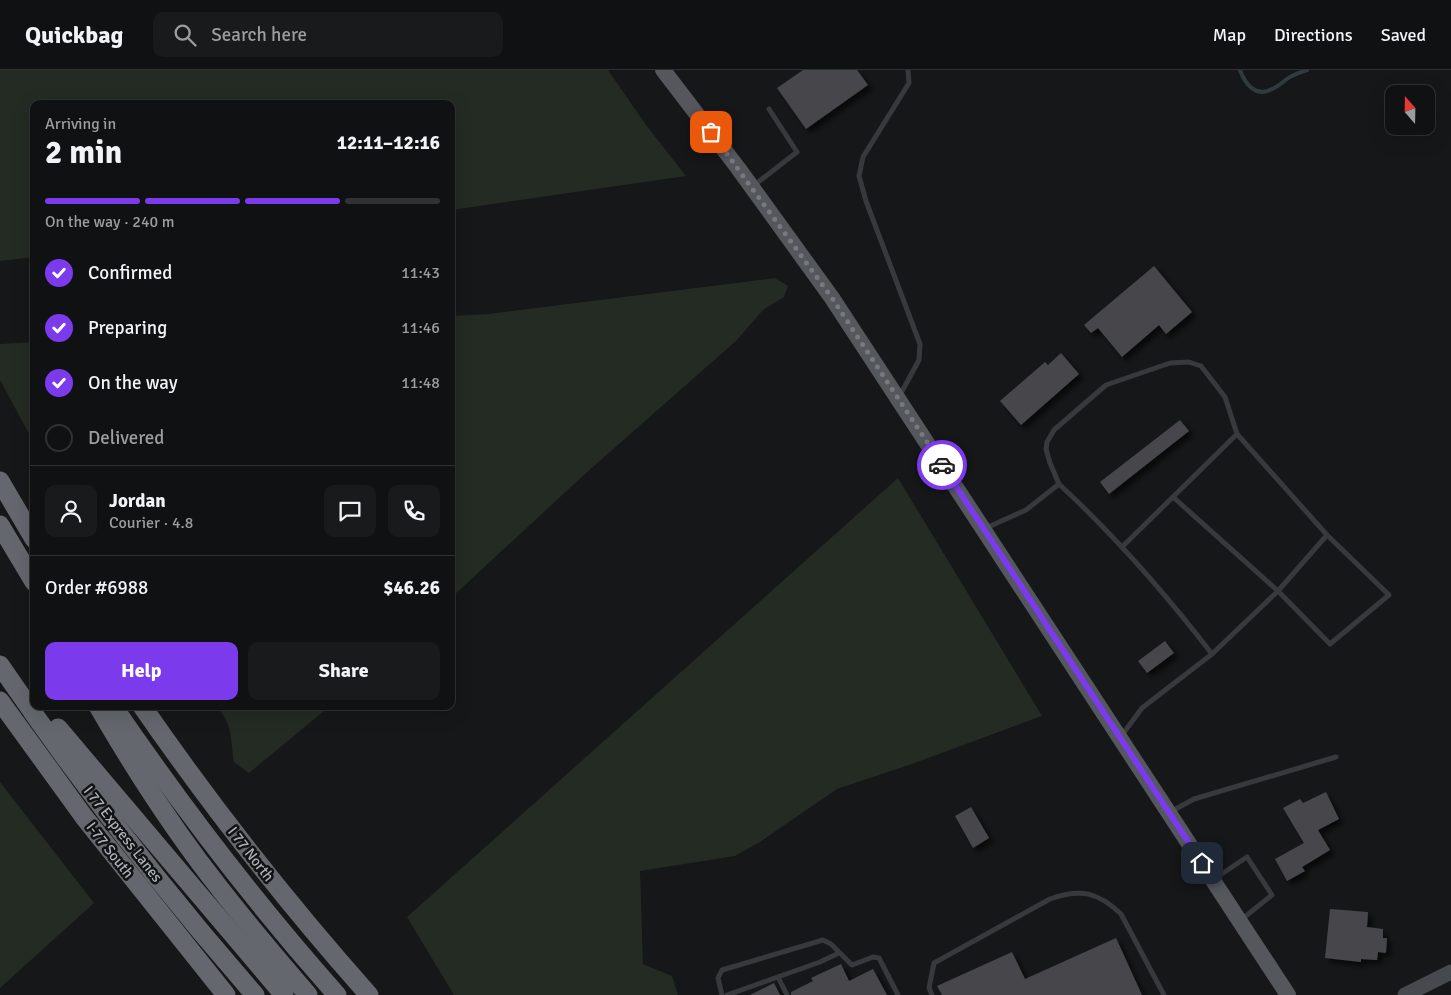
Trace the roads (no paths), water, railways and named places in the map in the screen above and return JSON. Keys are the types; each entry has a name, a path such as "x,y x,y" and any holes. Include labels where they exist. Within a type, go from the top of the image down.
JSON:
{"highway":[{"path":"0,481 30,532"},
{"path":"0,525 30,575"},
{"path":"0,659 30,694"},
{"name":"I 77 Express Lanes","path":"0,665 30,708"},
{"name":"I-77 South","path":"0,701 84,817 226,995"},
{"name":"I 77 Express Lanes","path":"31,710 111,819 188,916 255,995"},
{"path":"43,710 284,995"},
{"path":"100,710 139,775 191,850 220,889 308,995"},
{"path":"116,710 151,761 238,876 337,995"},
{"name":"I 77 North","path":"145,710 256,861 369,995"}],"main road":[{"path":"663,70 752,186 832,298 1288,995"},
{"path":"1273,972 1276,995"},
{"path":"1405,995 1451,972"}],"lane":[{"path":"898,398 919,360 920,344 866,200 859,176 863,157 909,83 908,70"},
{"path":"752,186 797,152 769,109"},
{"path":"1173,497 1278,591 1330,644 1389,595 1327,535 1237,434 1224,397 1200,366 1189,362 1170,364 1106,385 1054,430 1047,442 1046,449 1050,463 1059,484 1093,516 1177,608 1212,654"},
{"path":"1122,547 1237,434"},
{"path":"984,529 1026,510 1059,484"},
{"path":"1120,738 1142,708 1212,654 1278,591 1327,535"},
{"path":"1169,813 1194,799 1336,758"},
{"path":"1213,880 1247,857 1272,895 1240,921"},
{"path":"932,995 929,988 934,962 1050,899 1066,893 1081,892 1097,897 1111,905 1121,914 1164,995"},
{"path":"722,995 718,978 722,970 822,940 831,944 852,964 873,957 879,958 898,995"},
{"path":"727,995 820,962 839,952"},
{"path":"778,977 787,995"}],"waterway":[{"path":"1240,70 1248,85 1261,92 1275,88 1289,77 1307,70"}]}
